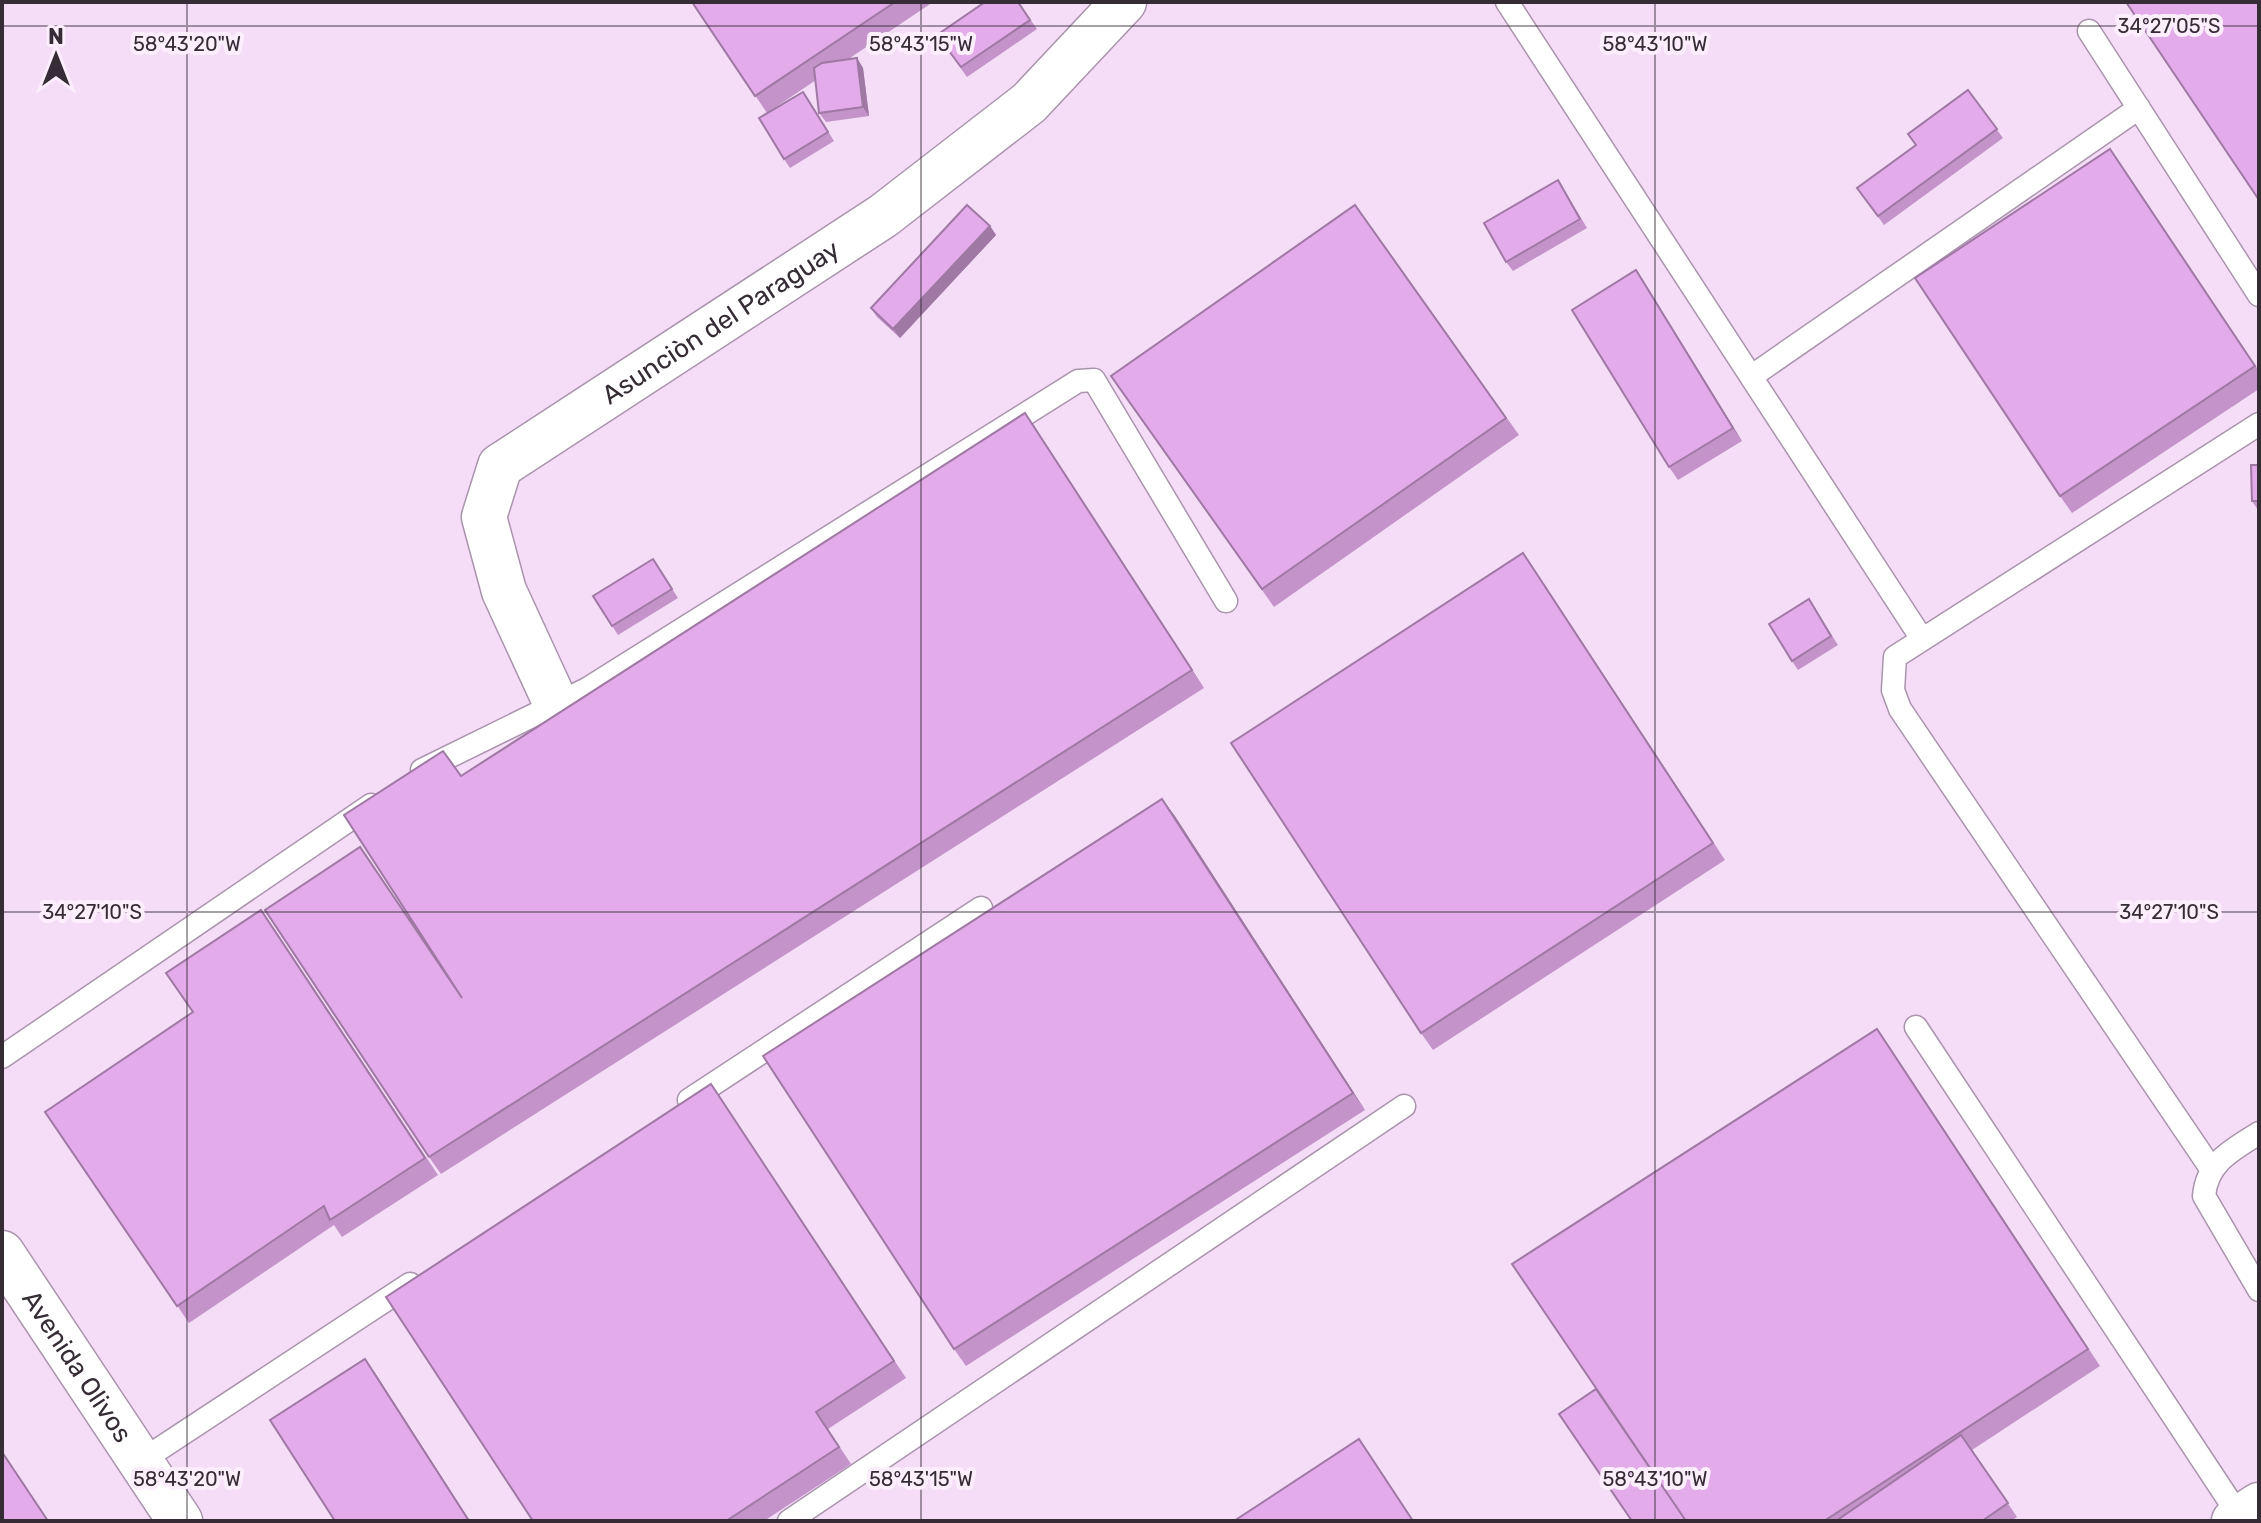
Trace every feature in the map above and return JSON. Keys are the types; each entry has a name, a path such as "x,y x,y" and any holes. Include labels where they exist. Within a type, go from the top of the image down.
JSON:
{"street":[{"name":"Asunciòn del Paraguay","path":"556,704 504,591 484,517 500,466 883,216 1029,103 1124,2"},
{"name":"Avenida Olivos","path":"2,1253 180,1521"}],"lane":[{"path":"1507,2 1922,639"},
{"path":"2089,31 2259,295"},
{"path":"1752,376 2139,108"},
{"path":"2,1057 432,763 587,689 1078,381 1094,380 1226,601"},
{"path":"2212,1170 1900,709 1893,690 1895,657 2259,424"},
{"path":"674,1110 981,908"},
{"path":"1916,1027 2244,1514"},
{"path":"789,1521 1404,1106"},
{"path":"2259,1133 2221,1158 2205,1178 2204,1196 2259,1290"},
{"path":"141,1461 434,1268"}],"building":[{"path":"692,2 895,2 755,96"},
{"path":"985,2 1018,2 1030,20 961,67 937,35"},
{"path":"2126,2 2259,2 2259,200"},
{"path":"857,58 863,107 819,113 814,68 822,63"},
{"path":"1968,90 1997,129 1878,216 1857,188 1916,145 1908,134"},
{"path":"803,92 828,132 784,159 759,118"},
{"path":"2110,149 2255,366 2060,496 1915,278"},
{"path":"1558,180 1580,219 1506,262 1484,223"},
{"path":"967,205 990,226 893,329 871,308"},
{"path":"1355,205 1506,418 1262,589 1111,376"},
{"path":"1636,270 1733,428 1669,467 1572,310"},
{"path":"1025,413 1192,670 429,1157 265,910 360,847 462,998 344,815 443,751 461,776"},
{"path":"2251,465 2259,465 2259,501 2252,501"},
{"path":"1523,553 1713,843 1421,1033 1231,743"},
{"path":"653,559 672,589 612,626 593,596"},
{"path":"1809,599 1831,636 1792,661 1769,624"},
{"path":"1162,799 1353,1093 954,1349 763,1056"},
{"path":"261,910 425,1158 330,1220 324,1206 177,1306 45,1112 193,1012 166,973"},
{"path":"1877,1029 2088,1349 1824,1521 1686,1521 1512,1264"},
{"path":"711,1084 894,1361 816,1412 839,1447 726,1521 533,1521 386,1297"},
{"path":"365,1359 469,1521 335,1521 270,1420"},
{"path":"1596,1389 1686,1521 1632,1521 1559,1414"},
{"path":"1961,1435 2008,1503 1982,1521 1836,1521"},
{"path":"1359,1439 1413,1521 1234,1521"},
{"path":"2,1452 48,1521 2,1521"}]}
